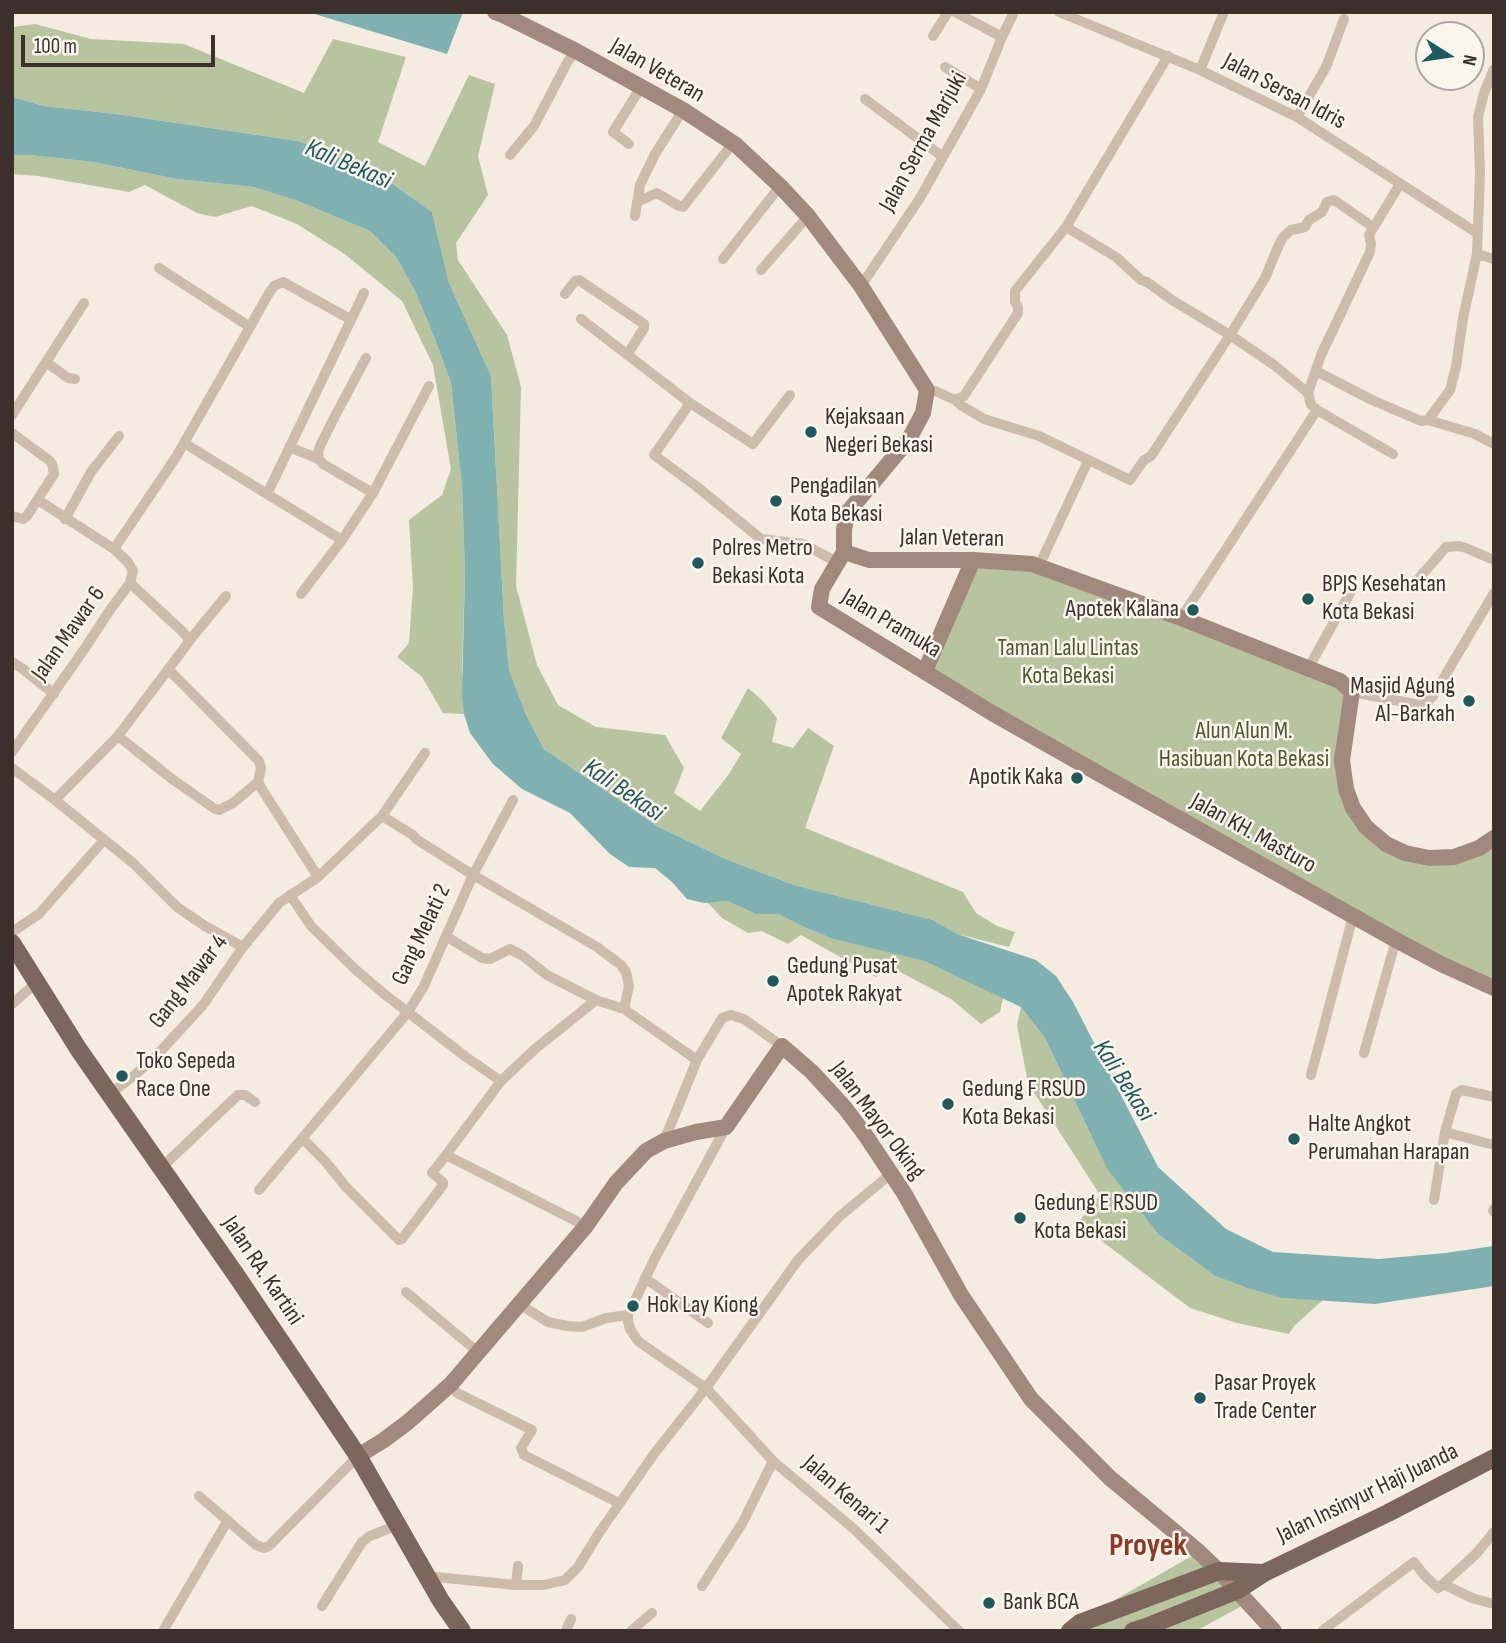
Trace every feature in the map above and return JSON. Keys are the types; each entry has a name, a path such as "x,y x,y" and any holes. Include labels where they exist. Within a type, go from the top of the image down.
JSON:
{"main road":[{"name":"Jalan RA. Kartini","path":"12,943 79,1050 113,1091 358,1455 426,1576 462,1631"},
{"name":"Jalan Insinyur Haji Juanda","path":"1133,1631 1238,1590 1264,1573 1494,1458"},
{"name":"Jalan Insinyur Haji Juanda","path":"1070,1631 1080,1623 1219,1571 1264,1573"}],"street":[{"path":"933,36 948,12"},
{"path":"955,12 1002,37"},
{"name":"Jalan Serma Marjuki","path":"861,286 920,198 981,89 1014,12"},
{"name":"Jalan Sersan Idris","path":"1059,12 1200,70 1297,117 1477,233"},
{"path":"1200,70 1224,12"},
{"name":"Jalan Veteran","path":"500,13 683,110 733,143 808,216 861,286 927,390"},
{"path":"1297,117 1326,66 1344,19"},
{"path":"510,155 534,126 572,49"},
{"path":"955,400 964,396 1014,321 1018,313 1014,302 1015,291 1066,227 1168,56"},
{"path":"945,67 981,89"},
{"path":"1428,420 1450,390 1456,367 1476,254 1480,173 1478,117 1494,69"},
{"path":"629,144 613,132 641,87"},
{"path":"865,99 943,157"},
{"path":"635,216 640,185 655,154 683,110"},
{"path":"637,202 657,193 683,207 733,143"},
{"path":"1393,454 1317,410 1311,405 1308,393 1331,334 1370,252 1369,235 1400,184"},
{"path":"723,259 780,186"},
{"path":"690,404 654,455 761,539 803,544 841,557 848,512 909,439 923,413 927,390 955,400 984,419 1039,436 1128,480 1132,479 1172,424 1230,335 1265,278 1283,237 1291,230 1305,227 1331,200 1373,227"},
{"path":"761,270 808,216"},
{"path":"1066,227 1116,257 1141,280 1274,365 1308,393"},
{"path":"1476,254 1494,259"},
{"path":"159,268 250,327"},
{"path":"565,294 579,280 644,324 627,355"},
{"path":"114,549 184,443 269,293 279,283 284,282 350,319"},
{"path":"267,494 364,293"},
{"path":"12,415 84,303"},
{"path":"581,319 690,404 753,444 790,395"},
{"path":"319,459 320,446 366,358"},
{"path":"46,362 68,378 75,379"},
{"path":"1316,371 1420,421 1428,420 1475,434 1494,444"},
{"path":"301,594 373,493 429,386"},
{"path":"1181,618 1317,410"},
{"path":"12,433 52,464 54,474 23,519 12,516"},
{"path":"65,519 91,472 119,436"},
{"path":"184,443 342,540"},
{"path":"289,447 319,459 373,493"},
{"path":"1039,566 1088,461"},
{"path":"38,500 114,549 128,562 132,577 189,641"},
{"path":"1419,578 1446,547 1459,546 1494,559"},
{"name":"Jalan Veteran","path":"841,557 1032,564 1181,618 1340,681 1352,692"},
{"name":"Jalan Pramuka","path":"841,557 822,589 819,607 992,713"},
{"path":"926,671 973,560"},
{"name":"Jalan Mawar 6","path":"12,752 132,577"},
{"path":"1308,669 1350,593"},
{"path":"1494,593 1433,696 1426,703 1420,705 1352,692 1342,760 1346,789 1353,808 1366,827 1386,844 1405,853 1429,858 1454,857 1479,848 1494,838"},
{"path":"55,800 118,736 226,596"},
{"path":"12,662 54,694"},
{"path":"169,670 259,761 261,768 258,782 262,791 318,877"},
{"name":"Jalan KH. Masturo","path":"992,713 1396,940 1494,988"},
{"path":"118,736 215,809 219,810 233,803 258,782"},
{"name":"Gang Mawar 4","path":"113,1091 157,1055 204,1005 243,947 279,903 318,877 382,816 425,754"},
{"path":"12,768 133,863 177,907 243,947"},
{"name":"Gang Melati 2","path":"259,1190 408,1012 424,986 473,875 513,800"},
{"path":"382,816 473,875 597,947 621,965 626,972 629,986 624,1009"},
{"path":"12,932 39,914 103,841"},
{"path":"290,895 311,926 374,985 466,1057 501,1080"},
{"path":"1311,1075 1353,916"},
{"path":"447,937 482,958 490,959 510,949 547,975 596,1000 624,1009 696,1060"},
{"path":"1364,1053 1396,940"},
{"path":"12,1004 36,983"},
{"path":"302,1138 346,1187 399,1240 402,1239 443,1185 432,1173 501,1080 596,1000"},
{"path":"519,1304 548,1321 567,1326 582,1327 606,1318 628,1315 726,1127 782,1046 738,1016 726,1016 719,1021 696,1060 664,1141"},
{"name":"Jalan Mayor Oking","path":"782,1046 813,1072 845,1108 892,1173 961,1295 1031,1399 1110,1478 1219,1571 1273,1631"},
{"path":"1434,1200 1445,1132 1458,1091 1465,1090 1494,1097"},
{"path":"162,1167 237,1094 245,1095 255,1102"},
{"path":"199,1496 256,1545 264,1548 269,1546 358,1455 408,1422 451,1384 586,1226 617,1183 646,1151 664,1141 726,1127"},
{"path":"1445,1132 1494,1145"},
{"path":"446,1155 586,1226"},
{"path":"426,1576 516,1585 544,1585 565,1580 578,1567 654,1454 706,1388 798,1260 839,1216 892,1173"},
{"path":"645,1278 708,1323"},
{"path":"406,1292 478,1352"},
{"name":"Jalan Kenari 1","path":"628,1315 629,1329 638,1341 706,1388 773,1461 854,1528 959,1631"},
{"path":"451,1384 457,1394 532,1430 521,1448 524,1455 619,1503"},
{"path":"702,1586 743,1522 773,1461"},
{"path":"163,1631 228,1520"},
{"path":"322,1606 362,1542 398,1525"},
{"path":"1322,1631 1414,1562 1438,1588 1476,1554 1494,1532"},
{"path":"516,1585 518,1566"},
{"path":"1443,1584 1472,1598 1494,1604"},
{"path":"631,1631 652,1613"},
{"path":"566,1631 571,1619"}],"green space":[{"path":"35,24 91,39 184,44 304,93 333,39 406,57 378,142 425,166 469,75 495,84 478,156 488,195 456,243 458,260 507,335 521,387 516,586 537,665 558,705 596,727 665,735 684,768 674,793 700,811 741,754 721,738 748,688 777,718 772,742 793,748 808,728 834,746 805,828 963,892 976,913 997,926 1015,932 1009,947 957,934 933,920 794,885 723,858 657,826 544,749 527,717 509,670 491,376 449,283 432,212 393,184 298,141 44,106 12,97 12,27"},
{"path":"12,155 93,162 177,179 254,187 298,201 370,231 396,257 415,291 451,383 462,486 465,572 462,669 464,714 443,713 422,677 397,657 409,643 413,587 409,520 442,495 451,469 433,365 402,301 346,255 297,224 252,206 215,217 197,213 145,185 129,192 12,174"},
{"name":"Alun Alun M. Hasibuan Kota Bekasi","path":"973,560 1032,564 1352,692 1342,760 1366,827 1429,858 1494,838 1494,988 926,671"},
{"path":"727,901 756,914 778,914 833,939 924,961 1003,998 1000,1012 981,1024 951,999 887,965 876,977 801,935 788,944 762,931 748,933 722,918 707,902"},
{"path":"1021,1007 1045,1038 1107,1169 1158,1234 1215,1276 1284,1298 1323,1300 1294,1326 1289,1334 1237,1323 1190,1308 1078,1223 1100,1195 1028,1083 1017,1025"},
{"path":"1199,1552 1249,1602 1196,1631 1070,1631 1090,1614"}],"water":[{"path":"308,12 463,12 447,54"},
{"name":"Kali Bekasi","path":"12,97 44,106 298,141 393,184 432,212 449,283 491,376 509,670 527,717 544,749 657,826 723,858 794,885 933,920 957,934 1036,960 1056,976 1073,1002 1158,1167 1226,1229 1273,1252 1379,1259 1494,1246 1494,1286 1375,1304 1282,1298 1215,1276 1158,1234 1107,1169 1045,1038 1021,1007 924,961 833,939 778,914 756,914 727,901 704,903 687,899 655,868 629,867 610,854 570,813 522,789 493,764 470,733 464,714 462,693 465,572 462,486 451,383 415,291 396,257 370,231 298,201 254,187 177,179 93,162 12,155"}],"place":[{"name":"Kejaksaan Negeri Bekasi","path":"811,432"},
{"name":"Pengadilan Kota Bekasi","path":"776,501"},
{"name":"Polres Metro Bekasi Kota","path":"698,563"},
{"name":"BPJS Kesehatan Kota Bekasi","path":"1308,599"},
{"name":"Apotek Kalana","path":"1193,610"},
{"name":"Masjid Agung Al-Barkah","path":"1469,701"},
{"name":"Apotik Kaka","path":"1077,778"},
{"name":"Gedung Pusat Apotek Rakyat","path":"773,981"},
{"name":"Toko Sepeda Race One","path":"122,1076"},
{"name":"Gedung F RSUD Kota Bekasi","path":"948,1104"},
{"name":"Halte Angkot Perumahan Harapan","path":"1294,1139"},
{"name":"Gedung E RSUD Kota Bekasi","path":"1020,1218"},
{"name":"Hok Lay Kiong","path":"633,1306"},
{"name":"Pasar Proyek Trade Center","path":"1200,1398"},
{"name":"Bank BCA","path":"989,1603"}],"district":[{"name":"Proyek","path":"1148,1547"}],"park label":[{"name":"Taman Lalu Lintas Kota Bekasi","path":"1068,663"}]}
